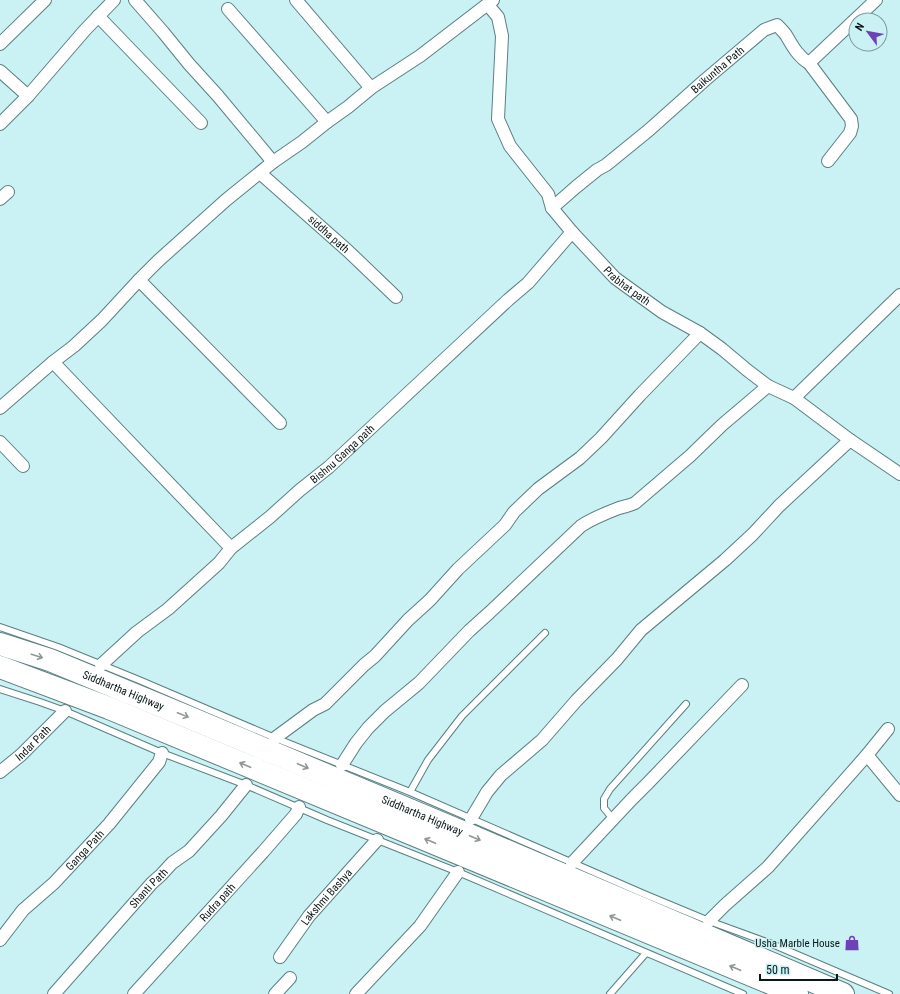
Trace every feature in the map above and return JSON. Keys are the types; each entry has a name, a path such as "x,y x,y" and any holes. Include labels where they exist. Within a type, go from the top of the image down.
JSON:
{"highway":[{"name":"Siddhartha Highway","path":"0,644 50,660 188,717 763,970 796,994"},
{"name":"Siddhartha Highway","path":"0,666 109,708 763,970 843,994"}],"street":[{"path":"0,44 45,0"},
{"path":"0,124 28,96 98,16 114,0"},
{"path":"135,0 273,162"},
{"path":"296,0 371,88"},
{"path":"828,161 850,133 852,126 851,120 809,63 876,0"},
{"path":"0,408 53,362 74,346 102,320 138,280 226,200 273,162 302,142 371,88 420,56 490,2"},
{"name":"Prabhat path","path":"490,2 498,17 502,36 498,119 510,146 548,194 552,208 572,232 615,278 662,312 700,333 768,386 794,398 850,440 900,474"},
{"path":"228,9 327,122"},
{"path":"98,16 201,123"},
{"name":"Baikuntha Path","path":"552,208 576,187 644,135 705,80 764,30 777,25 798,52 809,63"},
{"path":"0,71 28,96"},
{"name":"siddha path","path":"260,173 348,251 396,297"},
{"name":"Bishnu Ganga path","path":"101,665 136,632 168,609 219,563 231,548 329,467 382,416 400,402 411,390 528,283 572,232"},
{"path":"138,280 280,423"},
{"path":"794,398 900,295"},
{"path":"275,738 313,710 324,704 375,656 458,569 505,525 514,512 554,476 580,458 601,438 700,333"},
{"path":"53,362 231,548"},
{"path":"342,765 356,742 368,728 385,711 419,683 469,631 581,526 594,518 622,507 628,507 635,503 768,386"},
{"path":"471,819 487,792 501,775 542,740 576,701 617,659 641,630 725,560 779,506 850,440"},
{"path":"0,442 24,466"},
{"path":"572,863 632,798 654,778 742,685"},
{"name":"Indar Path","path":"0,772 21,755 65,711"},
{"path":"709,921 768,867 867,755 888,729"},
{"name":"Ganga Path","path":"0,940 23,910 54,882 109,824 159,762 162,753"},
{"path":"867,755 900,795"},
{"name":"Shanti Path","path":"54,994 152,882 172,863 189,851 221,816 246,785"},
{"name":"Rudra path","path":"134,994 263,852 296,814 299,807"},
{"name":"Lakshmi Bashya","path":"280,957 309,916 377,840"},
{"path":"356,994 420,926 458,872"},
{"path":"275,994 290,978"}],"lane":[{"path":"0,627 58,647 275,738 410,792 709,921 772,944 889,994"},
{"path":"410,792 428,760 462,716 545,633"},
{"path":"0,689 65,711 162,753 246,785 458,872 743,994"},
{"path":"613,819 604,808 604,799 610,789 686,704"},
{"path":"610,994 646,953"}],"place":[{"name":"Usha Marble House","path":"852,943"}]}
